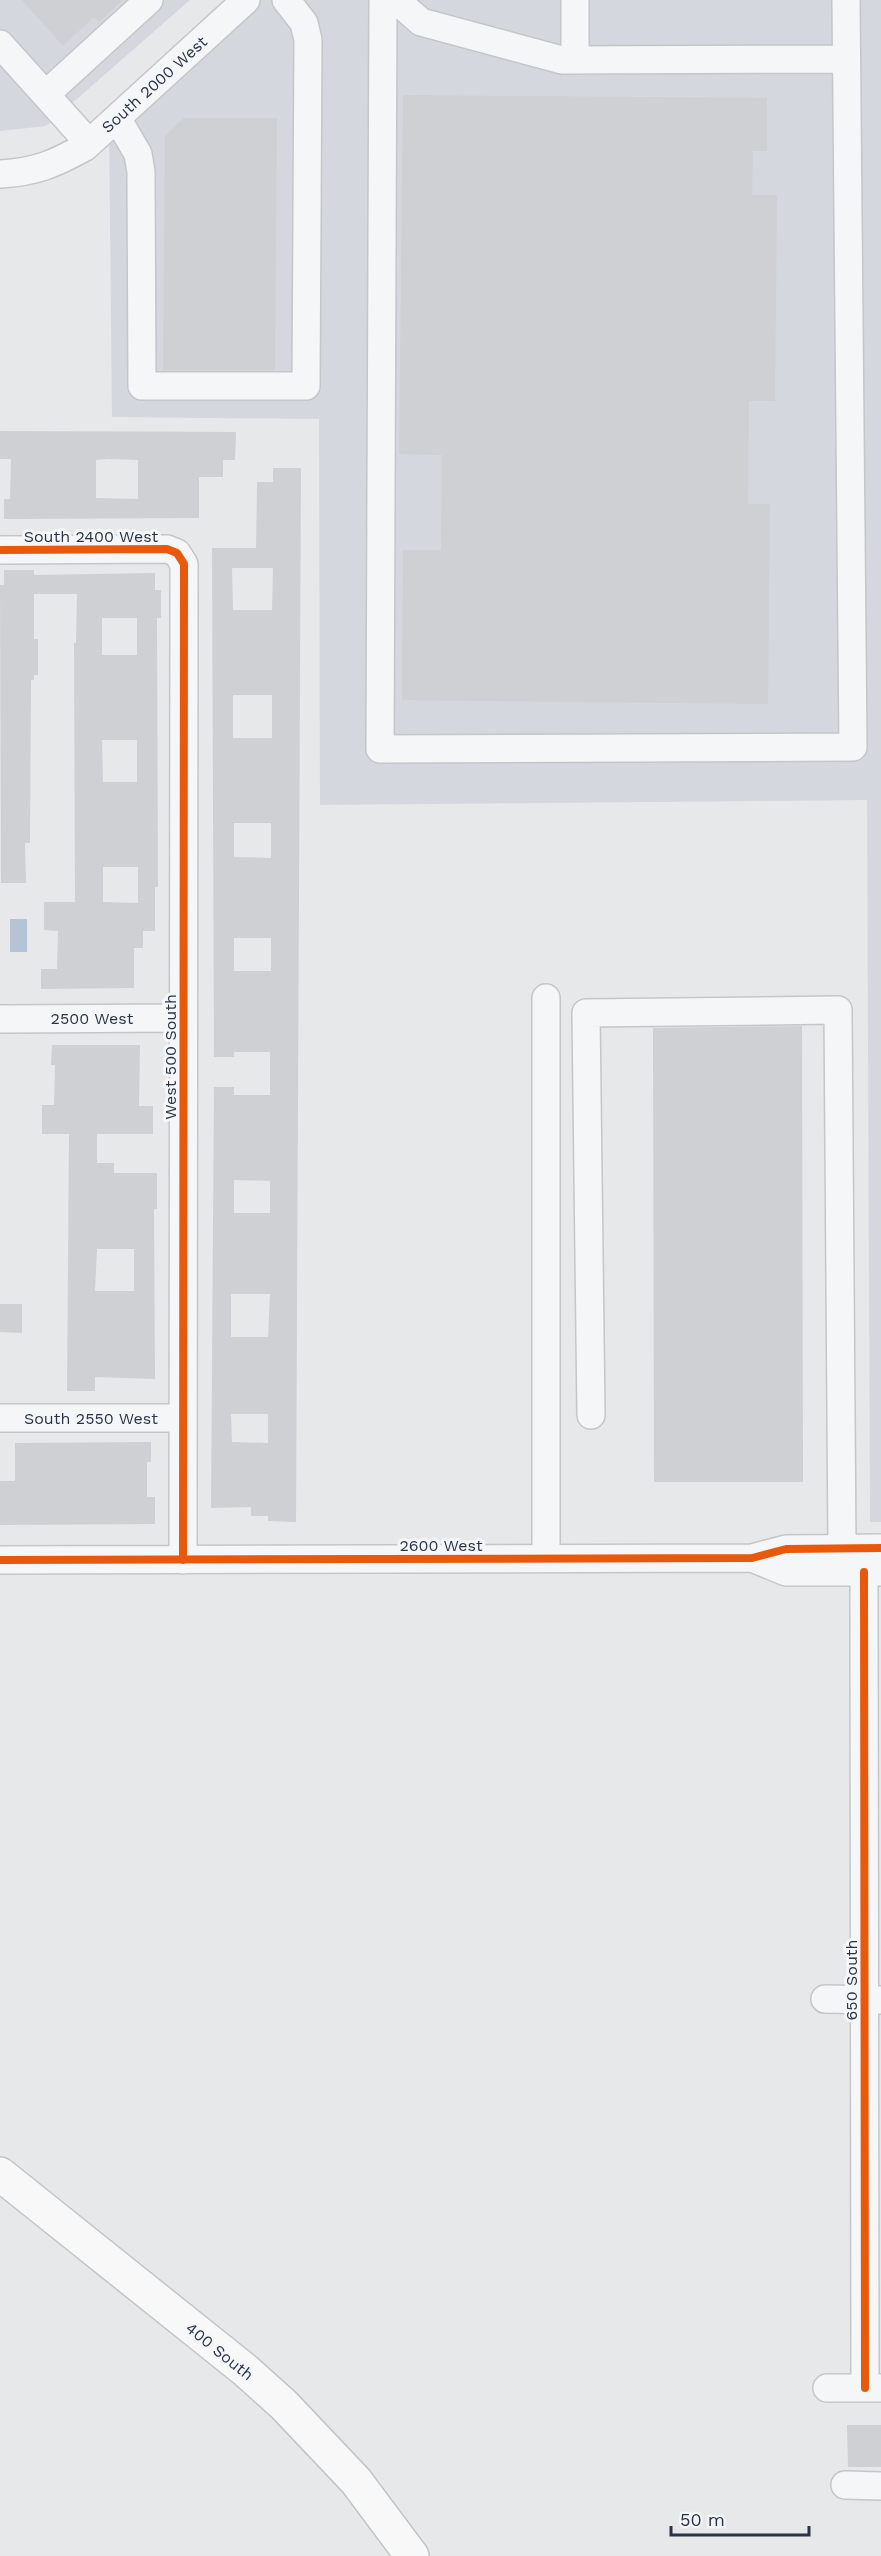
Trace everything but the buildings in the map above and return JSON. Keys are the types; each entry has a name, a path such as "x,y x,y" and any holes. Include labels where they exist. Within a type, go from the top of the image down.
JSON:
{"main road":[{"name":"400 South","path":"0,2174 245,2370 284,2405 356,2481 412,2556"}],"street":[{"path":"46,94 149,0"},
{"name":"South 2000 West","path":"0,174 27,172 58,161 89,143 246,0"},
{"path":"117,118 138,154 141,172 142,386 306,386 308,39 304,23 285,0"},
{"path":"383,0 380,749 853,747 846,0"},
{"path":"396,0 421,22 561,60 846,59"},
{"path":"575,60 576,0"},
{"path":"0,44 89,143"},
{"name":"South 2400 West","path":"0,549 167,549 179,556"},
{"name":"West 500 South","path":"179,556 185,572 183,1560"},
{"path":"546,998 546,1558"},
{"path":"591,1415 586,1012 838,1010 842,1548"},
{"name":"2500 West","path":"0,1018 183,1018"},
{"name":"South 2550 West","path":"0,1418 182,1418"},
{"name":"2600 West","path":"0,1560 752,1558 786,1549 881,1548"},
{"name":"2600 West","path":"752,1558 786,1572 873,1572"},
{"name":"650 South","path":"873,1572 873,2388"},
{"path":"825,1999 873,2000"},
{"path":"827,2388 873,2388"},
{"path":"845,2485 881,2486"}],"shaded area":[{"path":"0,0 190,0 46,126 0,131"},
{"path":"246,0 881,0 881,1522 870,1522 867,800 320,805 319,419 112,417 109,126"}],"water":[{"path":"10,919 27,919 27,952 10,952"}],"cycle path":[{"path":"0,550 167,549 177,553 184,564 183,1560"},
{"path":"0,1560 752,1558 786,1549 881,1548"},
{"path":"864,1572 865,2388"}]}
